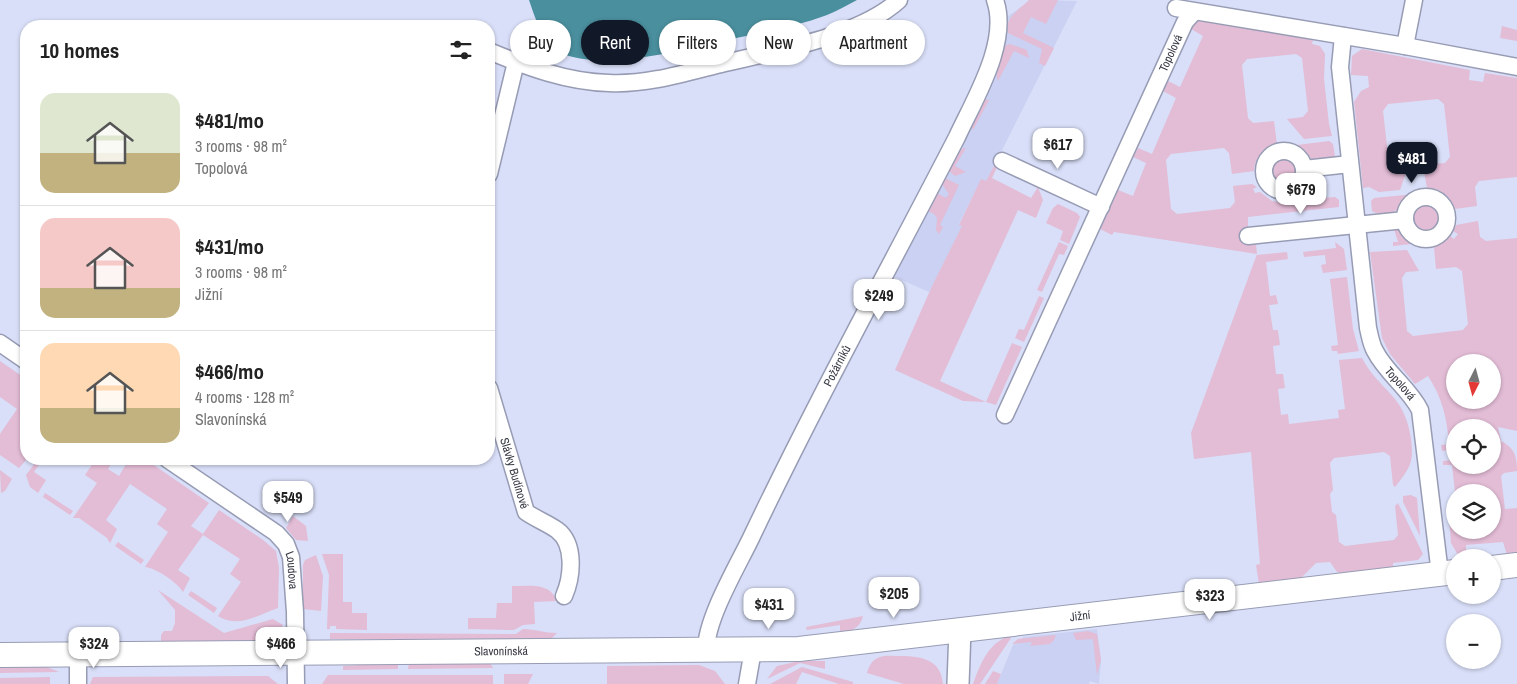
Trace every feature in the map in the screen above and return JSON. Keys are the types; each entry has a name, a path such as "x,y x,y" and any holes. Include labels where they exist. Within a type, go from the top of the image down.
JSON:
{"main road":[{"path":"1501,567 1517,565"},
{"name":"Jižní","path":"706,650 754,650 833,646 1446,573"},
{"name":"Slavonínská","path":"0,655 706,650"}],"street":[{"path":"525,65 554,75 588,82 643,81 683,74 819,39 874,17 899,0"},
{"name":"Požárníků","path":"706,650 708,635 719,606 771,495 953,144 980,87 997,37 999,22 995,0"},
{"path":"1405,46 1414,0"},
{"path":"1176,8 1405,46 1517,67"},
{"name":"Topolová","path":"1005,415 1185,22 1194,12"},
{"name":"Topolová","path":"1343,36 1340,67 1371,342 1379,358 1416,404 1422,420 1446,567"},
{"path":"495,53 510,60"},
{"path":"495,149 515,65"},
{"path":"1002,160 1100,207"},
{"path":"1304,169 1350,164"},
{"path":"1248,236 1405,220"},
{"path":"0,343 20,357"},
{"name":"Slávky Budínové","path":"495,408 526,512 559,531 568,544 571,570 564,596"},
{"name":"Loudova","path":"177,465 276,533 286,544 293,575 296,653"},
{"path":"958,684 960,630"},
{"path":"747,684 754,650"},
{"path":"296,653 296,684"},
{"path":"78,655 78,684"}],"shaded area":[{"path":"529,0 857,0 811,21 746,20 746,36 736,38 736,20 659,20 659,55 649,56 649,20 581,20 581,58 571,56 571,20 536,20"},
{"path":"1029,0 1058,0 1046,24 1031,17 1023,33 1054,48 1045,66 1039,63 1042,49 1008,33 1007,27 1010,18"},
{"path":"1032,0 1077,1 986,182 981,180 959,224 963,226 929,292 895,277 992,78 1008,16"},
{"path":"1201,19 1313,39 1312,44 1320,46 1325,54 1324,79 1332,136 1304,139 1287,119 1303,117 1308,111 1302,58 1296,54 1247,59 1242,65 1248,118 1253,123 1274,121 1277,145 1258,157 1254,171 1232,174 1229,153 1224,148 1171,154 1166,160 1171,209 1177,214 1230,208 1235,202 1233,186 1252,184 1257,187 1253,189 1255,193 1260,192 1272,201 1335,197 1339,200 1339,207 1248,217 1248,244 1256,244 1257,254 1114,232 1112,235 1100,229 1118,190 1133,196 1146,163 1133,157 1138,148 1152,154 1176,98 1163,91 1168,81 1180,87 1203,36 1191,29 1195,22"},
{"path":"1502,26 1517,30 1517,41 1500,38"},
{"path":"1010,44 1027,50 1029,58 1014,51 998,81 996,72 998,59 1004,46"},
{"path":"1362,49 1470,70 1469,80 1483,82 1485,73 1517,78 1517,177 1479,181 1475,187 1477,206 1455,209 1441,191 1427,188 1423,165 1445,163 1450,157 1444,104 1438,99 1388,104 1383,111 1389,163 1395,168 1408,167 1400,190 1379,192 1369,187 1363,188 1354,102 1361,91 1369,87 1368,76 1351,75 1352,56"},
{"path":"983,99 989,100 973,130 970,124"},
{"path":"1329,141 1333,144 1335,156 1322,160 1305,156 1289,146"},
{"path":"966,148 955,166 966,172 955,176 949,171 950,164"},
{"path":"1284,157 1294,161 1298,171 1294,181 1284,185 1274,181 1270,171 1274,161"},
{"path":"994,166 997,167 992,178 1031,198 1038,187 1043,200 1036,218 1018,210 940,381 986,402 963,401 895,370 932,286 962,226 959,225 981,179 986,181"},
{"path":"1321,176 1321,180 1316,181 1317,191 1322,190 1322,193 1291,197 1309,182"},
{"path":"943,177 959,185 940,225 943,227 939,234 936,230 937,218 926,210 935,192 946,198 949,194 940,181"},
{"path":"1415,194 1401,207 1390,213 1378,214 1372,211 1371,201 1374,198"},
{"path":"1058,204 1077,213 1080,217 1069,244 1060,240 1063,231 1046,223 1053,208"},
{"path":"1426,204 1436,208 1440,218 1436,228 1426,232 1416,228 1412,218 1416,208"},
{"path":"1478,221 1480,237 1486,241 1517,238 1517,431 1501,428 1501,419 1446,419 1446,423 1437,392 1428,376 1415,384 1390,354 1382,338 1370,252 1407,250 1419,271 1406,272 1402,278 1407,331 1413,336 1463,330 1468,324 1462,271 1456,267 1436,269 1434,247 1450,236 1454,239 1458,234 1453,231 1456,225"},
{"path":"1394,229 1402,230 1420,243 1393,246 1393,242 1398,242"},
{"path":"1059,242 1068,246 1064,255 1059,254 1042,292 1037,290"},
{"path":"1335,242 1344,249 1347,270 1323,273 1321,265 1326,264 1325,255 1304,257 1303,252 1336,248"},
{"path":"1287,252 1288,259 1266,262 1270,296 1276,295 1278,304 1269,305 1273,330 1278,330 1280,345 1273,346 1276,374 1283,374 1285,388 1278,389 1281,415 1288,414 1289,424 1339,418 1338,410 1345,409 1339,360 1362,358 1376,379 1398,403 1408,424 1412,447 1410,465 1395,487 1393,485 1390,456 1384,452 1334,458 1330,463 1333,490 1330,494 1332,512 1336,515 1339,542 1345,546 1394,540 1398,535 1395,506 1398,503 1423,554 1418,560 1393,563 1393,570 1343,574 1337,572 1330,562 1316,563 1299,580 1259,584 1256,565 1260,564 1251,452 1194,459 1191,433 1257,254"},
{"path":"1347,277 1353,329 1359,351 1338,354 1337,351 1332,351 1331,346 1338,345 1330,279"},
{"path":"1039,296 1044,298 1024,342 1015,338 1019,329 1024,330"},
{"path":"1012,343 1022,347 996,405 986,402"},
{"path":"0,361 20,375 20,465 22,465 19,468 0,455 0,434 17,409 0,397"},
{"path":"1501,441 1512,450 1517,471 1504,473 1501,476 1505,509 1517,508 1517,555 1507,555 1503,542 1466,545 1466,549 1454,549 1451,539 1501,539 1501,484 1454,484 1453,474 1501,474"},
{"path":"1446,444 1446,450 1442,451 1441,445"},
{"path":"34,465 39,465 34,472 46,480 38,493 30,487 26,475"},
{"path":"92,465 110,465 108,469 119,476 125,465 154,465 209,503 191,526 203,534 219,510 263,540 276,551 279,568 278,608 248,620 225,620 218,616 241,582 230,574 240,559 203,535 178,570 190,578 183,592 166,576 145,567 168,532 157,524 167,509 130,484 106,520 117,529 110,543 107,538 79,518 73,518 97,483 85,475"},
{"path":"0,470 12,479 5,491 1,493"},
{"path":"45,493 73,511 70,515 43,497"},
{"path":"1411,495 1417,498 1420,536 1403,502 1403,496"},
{"path":"293,516 306,526 308,541 296,540 286,528"},
{"path":"118,542 144,560 141,564 115,546"},
{"path":"322,554 343,554 343,602 352,602 352,613 367,613 367,630 336,629 336,626 330,626 330,629 327,629 329,575"},
{"path":"316,555 323,576 321,611 303,609 303,565 305,560"},
{"path":"512,586 538,586 544,588 554,595 557,601 534,602 535,624 523,625 514,630 468,629 468,618 496,618 497,603 512,603"},
{"path":"158,590 224,633 273,619 283,625 276,635 265,641 161,643 161,635 164,631 172,631 175,623 175,610"},
{"path":"191,591 217,608 214,613 188,595"},
{"path":"863,616 858,626 852,630 840,633 840,625 807,630 806,627"},
{"path":"523,629 557,633 550,640 330,639 330,633 516,634"},
{"path":"1097,629 1101,660 1099,684 1090,681 1089,684 997,684 1013,645 1022,641 1023,637"},
{"path":"1088,631 1097,634 1101,660 1097,675 1093,639 1076,640 1073,633"},
{"path":"1056,635 1050,644 1030,646 1032,642 1012,644 1018,639"},
{"path":"1009,636 1011,638 980,684 973,684 982,662 990,649"},
{"path":"904,656 925,659 931,662 939,670 943,684 904,684 867,673 873,661 877,658"},
{"path":"800,661 825,661 825,669 800,663 767,679 777,666"},
{"path":"398,663 398,669 343,670 343,666"},
{"path":"409,663 490,663 493,668 408,669"},
{"path":"0,665 42,665 59,672 0,673"},
{"path":"699,665 715,671 725,684 607,684 607,666"},
{"path":"802,667 853,682 853,684 839,684 802,672 796,684 770,684"},
{"path":"993,671 1001,674 997,684 985,684"},
{"path":"504,674 533,674 528,684 504,684"},
{"path":"328,675 493,675 493,684 322,684"},
{"path":"268,676 278,684 90,684 93,677"},
{"path":"50,677 50,684 0,684 0,678"}]}
